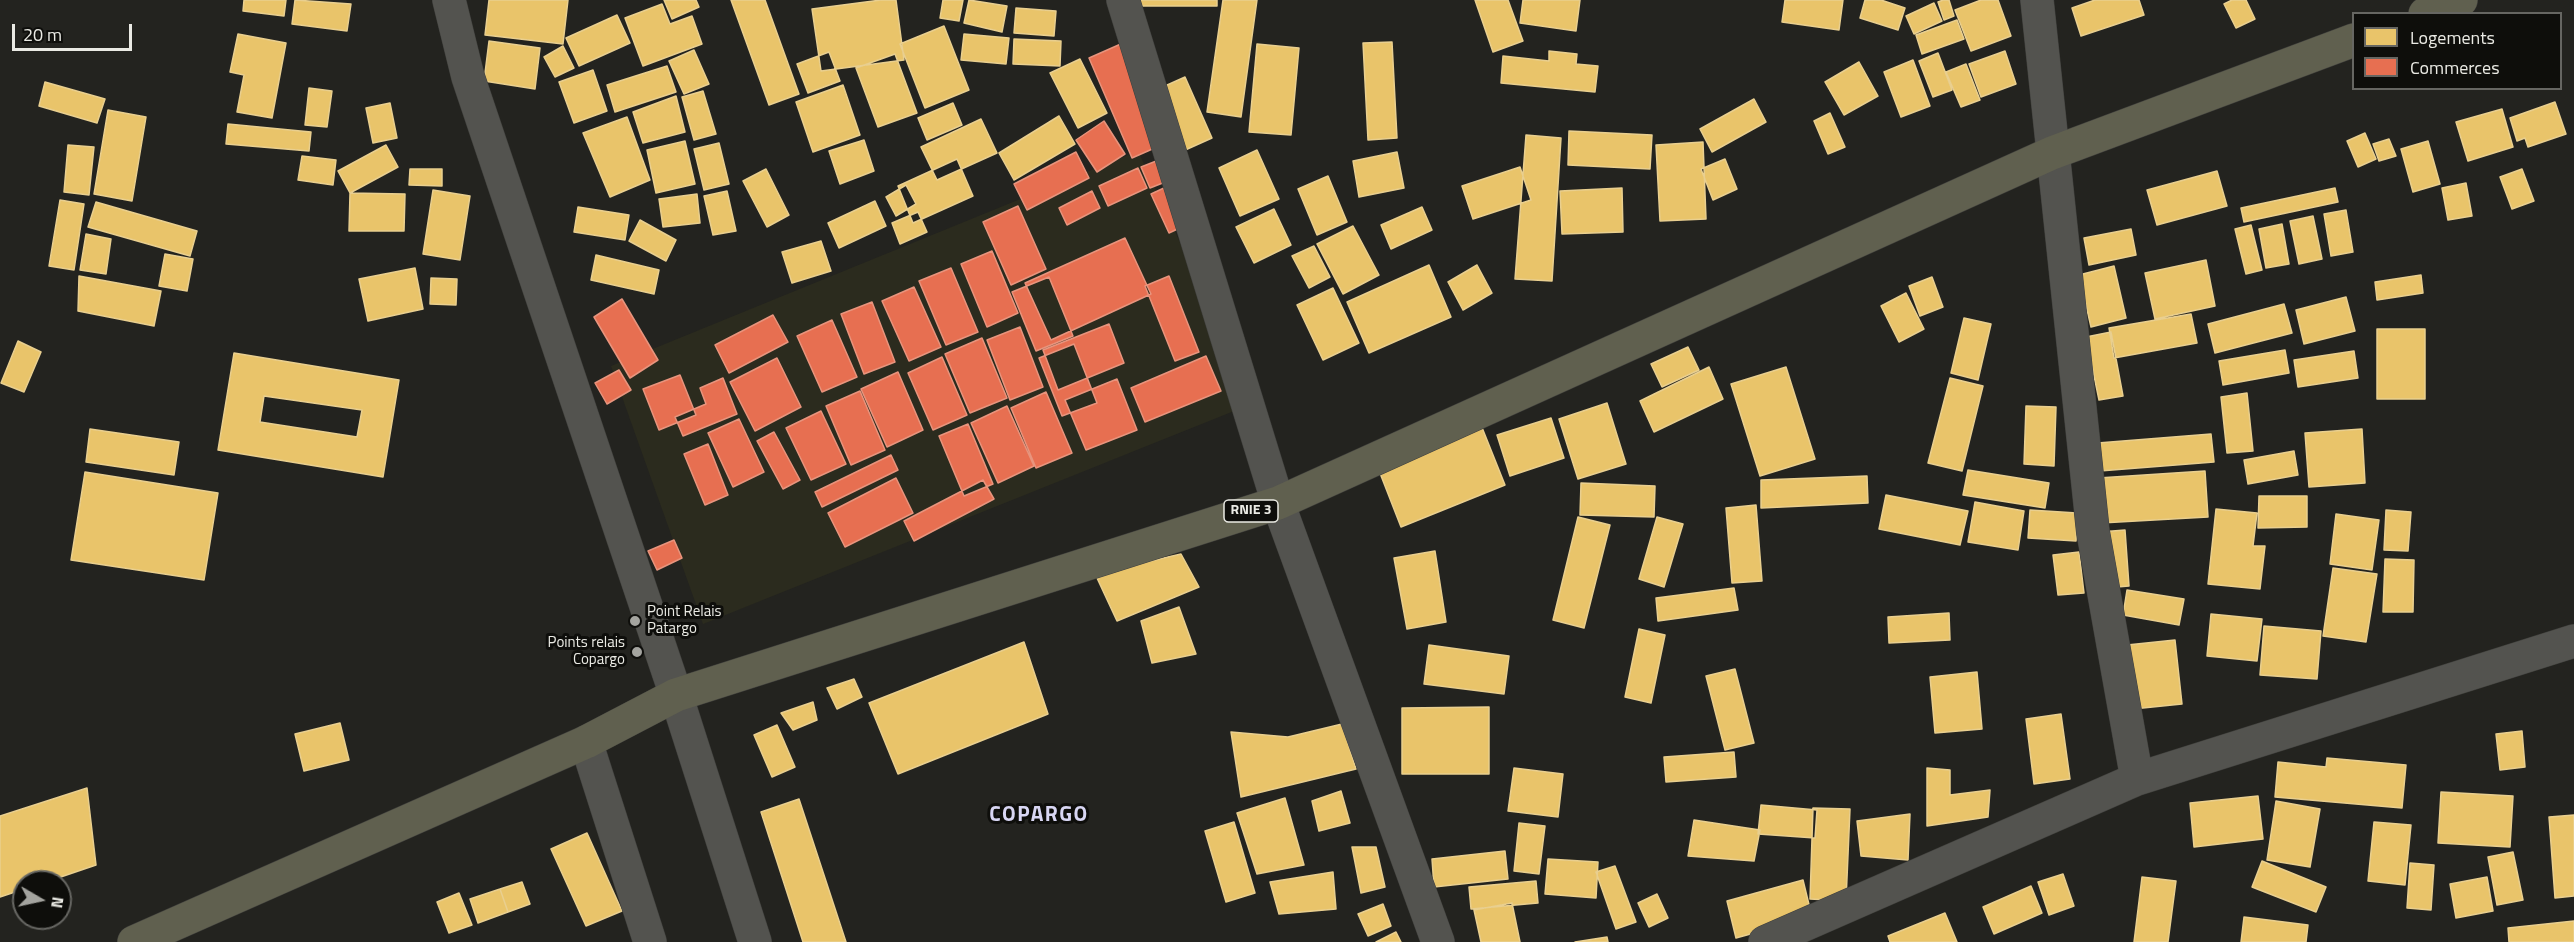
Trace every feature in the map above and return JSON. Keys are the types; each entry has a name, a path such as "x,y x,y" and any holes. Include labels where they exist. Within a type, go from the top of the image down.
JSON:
{"highway":[{"path":"2430,12 2462,0"},
{"name":"RNIE 3","path":"134,942 586,742 676,695 1278,503 2052,153 2352,41"}],"street":[{"path":"448,0 468,77 676,695 755,942"},
{"path":"1123,0 1278,503 1438,942"},
{"path":"2037,0 2093,532 2137,779"},
{"path":"1766,942 2137,779 2574,641"},
{"path":"586,742 650,942"}],"shaded area":[{"path":"1138,151 1254,403 703,624 611,366"}],"building: Logements":[{"path":"244,0 286,0 284,16 243,11"},
{"path":"295,0 351,4 347,31 292,24"},
{"path":"489,0 568,0 563,44 485,35"},
{"path":"664,0 696,0 699,7 672,19"},
{"path":"731,0 765,0 799,94 769,105"},
{"path":"896,0 904,60 821,71 812,9"},
{"path":"943,0 963,0 959,21 940,18"},
{"path":"969,0 1007,6 1002,32 964,23"},
{"path":"1128,0 1217,0 1217,6 1128,6"},
{"path":"1223,0 1257,0 1241,117 1207,112"},
{"path":"1475,0 1508,0 1523,41 1493,52"},
{"path":"1523,0 1580,0 1576,31 1520,23"},
{"path":"1785,0 1843,0 1839,30 1782,22"},
{"path":"1865,0 1881,0 1905,8 1898,30 1860,18"},
{"path":"1949,0 1954,16 1944,20 1938,2"},
{"path":"1981,0 1998,0 2011,36 1971,51 1955,10"},
{"path":"2095,0 2139,0 2144,15 2081,36 2072,8"},
{"path":"2232,0 2246,0 2255,19 2236,28 2224,4"},
{"path":"1934,3 1942,21 1914,34 1906,16"},
{"path":"662,4 670,24 692,16 702,44 643,66 625,18"},
{"path":"1016,8 1056,11 1054,36 1014,33"},
{"path":"617,15 630,43 579,66 566,38"},
{"path":"1957,20 1964,39 1922,54 1916,35"},
{"path":"944,26 969,90 925,108 900,44"},
{"path":"238,34 286,43 272,118 237,112 244,75 230,72"},
{"path":"964,34 1009,38 1006,64 961,60"},
{"path":"1014,39 1061,41 1060,66 1013,64"},
{"path":"489,41 540,48 535,89 484,81"},
{"path":"1392,42 1397,138 1368,140 1363,43"},
{"path":"1257,44 1299,48 1291,135 1249,132"},
{"path":"563,46 574,68 555,77 544,57"},
{"path":"694,50 709,84 684,94 669,61"},
{"path":"1549,51 1577,54 1576,64 1598,66 1595,92 1501,83 1503,56 1549,61"},
{"path":"2005,51 2016,84 1981,97 1969,64"},
{"path":"829,52 840,81 808,93 797,64"},
{"path":"1938,53 1952,90 1933,97 1919,61"},
{"path":"895,54 917,113 878,127 856,68"},
{"path":"1080,59 1107,113 1078,128 1050,73"},
{"path":"1913,60 1930,106 1901,117 1884,72"},
{"path":"1859,62 1878,96 1844,115 1825,82"},
{"path":"1966,64 1980,100 1961,107 1946,72"},
{"path":"667,66 676,92 615,112 607,85"},
{"path":"593,70 607,111 574,123 559,82"},
{"path":"1185,77 1212,138 1183,151 1156,90"},
{"path":"45,82 105,99 97,123 39,106"},
{"path":"843,85 860,135 813,152 796,102"},
{"path":"309,88 332,91 327,127 305,125"},
{"path":"703,91 716,134 694,140 682,97"},
{"path":"676,96 685,132 643,143 633,112"},
{"path":"1754,99 1766,122 1712,152 1700,129"},
{"path":"2555,102 2566,134 2528,147 2525,138 2517,141 2510,118"},
{"path":"390,103 397,138 373,143 366,108"},
{"path":"953,103 962,125 927,140 918,118"},
{"path":"2502,109 2513,147 2468,161 2456,122"},
{"path":"108,110 146,117 132,201 94,194"},
{"path":"1830,113 1845,147 1828,154 1814,121"},
{"path":"1059,116 1075,144 1014,180 999,153"},
{"path":"627,117 650,180 610,197 583,133"},
{"path":"981,119 997,153 937,180 921,147"},
{"path":"228,124 311,132 309,151 226,144"},
{"path":"1569,131 1652,135 1650,169 1568,165"},
{"path":"2365,133 2376,159 2358,167 2347,141"},
{"path":"1526,135 1561,138 1552,281 1515,279"},
{"path":"2389,139 2396,156 2379,161 2373,144"},
{"path":"864,140 874,171 840,184 829,151"},
{"path":"685,141 695,184 656,193 647,150"},
{"path":"2428,141 2440,184 2413,192 2401,149"},
{"path":"1703,142 1706,219 1660,221 1656,145"},
{"path":"719,143 729,184 704,190 694,149"},
{"path":"68,145 94,147 89,195 64,192"},
{"path":"386,145 398,167 350,193 338,171"},
{"path":"1257,150 1279,199 1240,216 1219,168"},
{"path":"1397,152 1404,188 1359,197 1353,161"},
{"path":"302,156 336,160 333,185 298,180"},
{"path":"957,159 973,196 913,223 898,186"},
{"path":"1725,159 1737,189 1713,200 1701,169"},
{"path":"1520,167 1531,200 1473,219 1462,186"},
{"path":"410,169 442,169 442,186 409,185"},
{"path":"766,169 789,215 767,227 743,181"},
{"path":"2522,169 2534,201 2512,209 2500,177"},
{"path":"2217,171 2227,206 2157,225 2147,190"},
{"path":"1328,176 1347,222 1317,235 1298,189"},
{"path":"2466,183 2472,216 2448,220 2442,188"},
{"path":"906,185 916,204 896,216 886,197"},
{"path":"1622,188 1623,232 1562,234 1560,191"},
{"path":"2335,188 2338,202 2244,222 2241,208"},
{"path":"433,190 470,196 460,260 423,254"},
{"path":"727,191 736,231 713,235 704,196"},
{"path":"350,193 405,194 404,231 349,231"},
{"path":"697,194 700,223 663,227 659,199"},
{"path":"60,200 84,204 74,270 49,266"},
{"path":"875,201 886,226 839,248 828,223"},
{"path":"96,202 197,231 190,256 88,227"},
{"path":"578,207 629,215 625,240 574,232"},
{"path":"1422,207 1432,230 1391,249 1381,225"},
{"path":"1274,209 1291,245 1254,263 1236,227"},
{"path":"2346,210 2353,252 2331,256 2324,214"},
{"path":"918,212 927,232 900,244 892,223"},
{"path":"2313,216 2322,259 2299,264 2290,221"},
{"path":"640,220 676,240 666,261 629,241"},
{"path":"2282,224 2289,264 2266,268 2259,229"},
{"path":"2251,225 2262,270 2246,274 2235,229"},
{"path":"1353,226 1379,275 1343,294 1317,244"},
{"path":"2131,229 2136,255 2089,265 2084,238"},
{"path":"86,234 111,239 106,274 80,270"},
{"path":"821,241 831,271 792,283 782,252"},
{"path":"1314,246 1330,277 1309,288 1292,256"},
{"path":"165,254 193,259 187,291 159,286"},
{"path":"596,255 659,270 654,294 591,280"},
{"path":"2206,260 2215,306 2155,319 2145,273"},
{"path":"1429,265 1451,317 1369,353 1347,302"},
{"path":"1477,265 1492,293 1463,310 1448,282"},
{"path":"2114,266 2126,318 2091,327 2079,275"},
{"path":"415,268 423,309 368,321 359,279"},
{"path":"2421,275 2423,293 2377,300 2375,282"},
{"path":"79,276 161,291 154,326 78,311"},
{"path":"1932,277 1943,307 1920,316 1909,286"},
{"path":"431,278 457,279 456,305 430,304"},
{"path":"1333,288 1359,343 1323,360 1297,305"},
{"path":"1906,293 1924,329 1899,342 1881,306"},
{"path":"2346,297 2355,331 2304,344 2296,310"},
{"path":"2284,304 2292,333 2215,353 2208,324"},
{"path":"2191,314 2197,343 2114,358 2109,328"},
{"path":"1964,318 1991,324 1978,380 1951,373"},
{"path":"2377,329 2425,329 2425,399 2377,399"},
{"path":"2111,332 2123,396 2099,400 2086,337"},
{"path":"18,341 41,352 24,392 1,383"},
{"path":"1688,347 1699,370 1662,387 1651,364"},
{"path":"2285,350 2289,373 2223,385 2219,361"},
{"path":"2354,351 2358,378 2298,387 2294,360"},
{"path":"234,353 399,380 383,477 218,450","holes":["264,396 362,410 357,437 260,422"]},
{"path":"1709,367 1723,399 1654,432 1640,401"},
{"path":"1786,367 1815,459 1760,476 1731,384"},
{"path":"1950,378 1983,386 1962,471 1928,463"},
{"path":"2247,393 2253,451 2227,453 2221,397"},
{"path":"1607,403 1626,464 1578,479 1559,419"},
{"path":"2026,406 2056,407 2054,466 2024,464"},
{"path":"1551,418 1564,458 1510,476 1497,435"},
{"path":"1481,425 1505,485 1401,527 1378,468"},
{"path":"90,429 179,442 174,475 86,462"},
{"path":"2362,429 2365,483 2309,487 2305,433"},
{"path":"2211,434 2214,462 2087,472 2085,444"},
{"path":"2294,451 2298,475 2248,484 2244,460"},
{"path":"1968,470 2049,483 2045,508 1963,495"},
{"path":"2205,471 2208,517 2101,523 2098,478"},
{"path":"85,472 218,493 204,580 71,560"},
{"path":"1867,476 1868,503 1761,508 1761,480"},
{"path":"1581,483 1655,486 1654,517 1580,515"},
{"path":"1886,495 1968,511 1960,545 1879,529"},
{"path":"2259,496 2307,496 2307,527 2258,528"},
{"path":"1975,502 2024,511 2018,550 1968,542"},
{"path":"1756,505 1762,581 1732,583 1726,508"},
{"path":"2216,509 2257,513 2253,546 2265,546 2260,589 2208,584"},
{"path":"2030,510 2077,513 2076,541 2028,538"},
{"path":"2386,510 2411,512 2408,551 2384,550"},
{"path":"2336,514 2379,520 2372,570 2330,564"},
{"path":"1578,517 1610,525 1584,628 1553,620"},
{"path":"1657,517 1683,524 1664,587 1639,579"},
{"path":"2125,530 2129,586 2105,588 2100,532"},
{"path":"1435,551 1446,622 1407,629 1394,558"},
{"path":"2079,552 2084,593 2058,595 2053,555"},
{"path":"1181,554 1199,587 1117,621 1097,578 1133,565"},
{"path":"2385,559 2414,560 2413,612 2383,612"},
{"path":"2333,568 2377,574 2366,642 2323,636"},
{"path":"1734,588 1738,610 1658,621 1656,598"},
{"path":"2127,590 2184,599 2179,625 2123,615"},
{"path":"1179,607 1196,654 1152,663 1141,621"},
{"path":"1949,613 1950,640 1889,643 1888,617"},
{"path":"2211,614 2262,619 2257,661 2207,656"},
{"path":"2264,626 2321,631 2317,679 2260,675"},
{"path":"1639,629 1665,635 1651,703 1625,697"},
{"path":"2175,640 2182,704 2133,709 2127,645"},
{"path":"1024,642 1048,714 898,774 869,703"},
{"path":"1429,645 1509,656 1504,694 1424,684"},
{"path":"1735,669 1754,743 1725,750 1706,676"},
{"path":"1977,672 1982,729 1935,733 1930,677"},
{"path":"854,679 862,697 837,709 827,688"},
{"path":"813,702 817,720 793,730 781,713"},
{"path":"1489,707 1489,774 1402,774 1402,708"},
{"path":"2061,714 2070,779 2034,784 2026,719"},
{"path":"340,723 349,760 304,771 295,734"},
{"path":"1342,724 1356,769 1241,797 1231,732 1288,737"},
{"path":"777,725 795,767 772,777 754,735"},
{"path":"2522,731 2525,767 2500,770 2496,734"},
{"path":"1734,752 1736,777 1666,782 1664,757"},
{"path":"2327,758 2406,765 2402,808 2275,797 2278,762 2326,767"},
{"path":"1514,768 1563,774 1558,817 1508,811"},
{"path":"1927,768 1950,770 1950,795 1990,790 1988,817 1927,826"},
{"path":"87,788 96,865 72,873 72,870 12,870 12,893 0,897 0,816"},
{"path":"1341,791 1350,823 1319,831 1312,801"},
{"path":"2441,792 2513,796 2510,847 2438,843"},
{"path":"2258,796 2263,839 2194,847 2190,803"},
{"path":"1285,798 1304,865 1257,874 1237,813"},
{"path":"799,799 846,942 803,942 761,812"},
{"path":"2276,801 2320,809 2310,867 2267,860"},
{"path":"1761,805 1817,810 1815,838 1758,834"},
{"path":"1813,808 1850,809 1846,901 1810,899"},
{"path":"1910,814 1908,860 1861,856 1857,821"},
{"path":"2574,815 2574,896 2555,898 2549,817"},
{"path":"1694,820 1760,830 1754,861 1688,856"},
{"path":"1234,822 1255,893 1226,902 1205,831"},
{"path":"2374,822 2411,825 2405,885 2368,881"},
{"path":"1519,823 1545,826 1539,874 1514,871"},
{"path":"587,833 622,911 586,926 551,849"},
{"path":"1352,847 1376,847 1385,887 1361,893"},
{"path":"1505,851 1508,879 1434,887 1432,859"},
{"path":"2513,852 2523,900 2497,905 2488,857"},
{"path":"1548,859 1598,862 1596,898 1545,894"},
{"path":"2262,861 2326,887 2316,912 2252,887"},
{"path":"2410,863 2434,865 2431,910 2407,908"},
{"path":"1615,866 1636,922 1616,929 1596,872"},
{"path":"1333,872 1336,909 1279,914 1270,882"},
{"path":"2063,874 2074,906 2049,915 2038,882"},
{"path":"2142,877 2176,881 2168,942 2134,942"},
{"path":"2487,877 2493,911 2456,918 2450,884"},
{"path":"1803,880 1812,917 1736,938 1727,901"},
{"path":"1536,881 1538,903 1471,909 1469,887"},
{"path":"522,882 530,904 508,912 500,889"},
{"path":"2031,886 2042,913 1994,934 1983,907"},
{"path":"500,889 508,912 478,923 470,899"},
{"path":"459,893 472,925 449,933 437,902"},
{"path":"1657,894 1668,918 1649,927 1638,903"},
{"path":"1512,903 1520,942 1481,942 1474,910"},
{"path":"1383,904 1391,926 1368,936 1358,914"},
{"path":"1945,913 1957,942 1890,942 1888,936"},
{"path":"2244,917 2308,925 2306,942 2241,942"},
{"path":"2574,921 2574,942 2509,942 2508,928"},
{"path":"1396,932 1401,942 1376,942"},
{"path":"1607,937 1608,942 1575,942"}],"building: Commerces":[{"path":"1123,43 1166,143 1132,158 1089,58"},
{"path":"1104,121 1125,154 1097,172 1076,140"},
{"path":"1076,152 1089,178 1027,210 1014,184"},
{"path":"1169,156 1178,177 1150,188 1141,167"},
{"path":"1138,168 1147,188 1108,206 1099,186"},
{"path":"1179,181 1197,220 1169,233 1151,194"},
{"path":"1092,191 1100,208 1067,225 1059,208"},
{"path":"1018,206 1046,269 1011,285 983,222"},
{"path":"1125,238 1151,294 1051,340 1025,283"},
{"path":"992,251 1018,313 987,327 961,264"},
{"path":"951,268 978,332 946,345 919,281"},
{"path":"1169,276 1199,352 1175,361 1145,286"},
{"path":"1049,277 1073,336 1036,351 1012,292"},
{"path":"914,287 941,347 909,361 882,301"},
{"path":"622,299 658,360 630,378 594,317"},
{"path":"872,302 895,362 864,374 841,314"},
{"path":"773,315 788,342 729,373 715,345"},
{"path":"832,320 857,377 822,392 797,336"},
{"path":"1109,324 1124,363 1058,390 1043,350"},
{"path":"1020,327 1043,387 1010,400 987,340"},
{"path":"982,338 1007,398 970,413 945,354"},
{"path":"1074,344 1097,403 1062,416 1039,358"},
{"path":"1206,356 1221,391 1145,422 1131,388"},
{"path":"942,357 967,415 933,430 908,373"},
{"path":"777,358 801,407 755,431 730,382"},
{"path":"619,370 631,390 607,404 595,383"},
{"path":"898,372 923,430 887,447 861,389"},
{"path":"680,375 696,415 659,430 643,389"},
{"path":"723,378 737,414 683,436 675,417 706,404 700,388"},
{"path":"1117,379 1137,430 1086,450 1065,400"},
{"path":"860,391 885,450 851,465 826,406"},
{"path":"1046,392 1072,453 1036,468 1011,408"},
{"path":"1007,406 1034,466 998,483 971,423"},
{"path":"821,411 846,464 811,480 786,428"},
{"path":"739,419 764,472 733,487 708,433"},
{"path":"968,424 993,484 964,496 939,436"},
{"path":"774,432 800,480 783,489 757,441"},
{"path":"708,444 728,495 705,505 684,454"},
{"path":"891,455 898,470 822,507 815,492"},
{"path":"896,478 913,513 845,547 828,513"},
{"path":"983,480 994,499 914,541 904,521"},
{"path":"674,540 682,558 657,570 648,551"}],"place":[{"name":"Point Relais Patargo","path":"635,621"},
{"name":"Points relais Copargo","path":"637,652"}],"district":[{"name":"COPARGO","path":"1039,816"}]}
